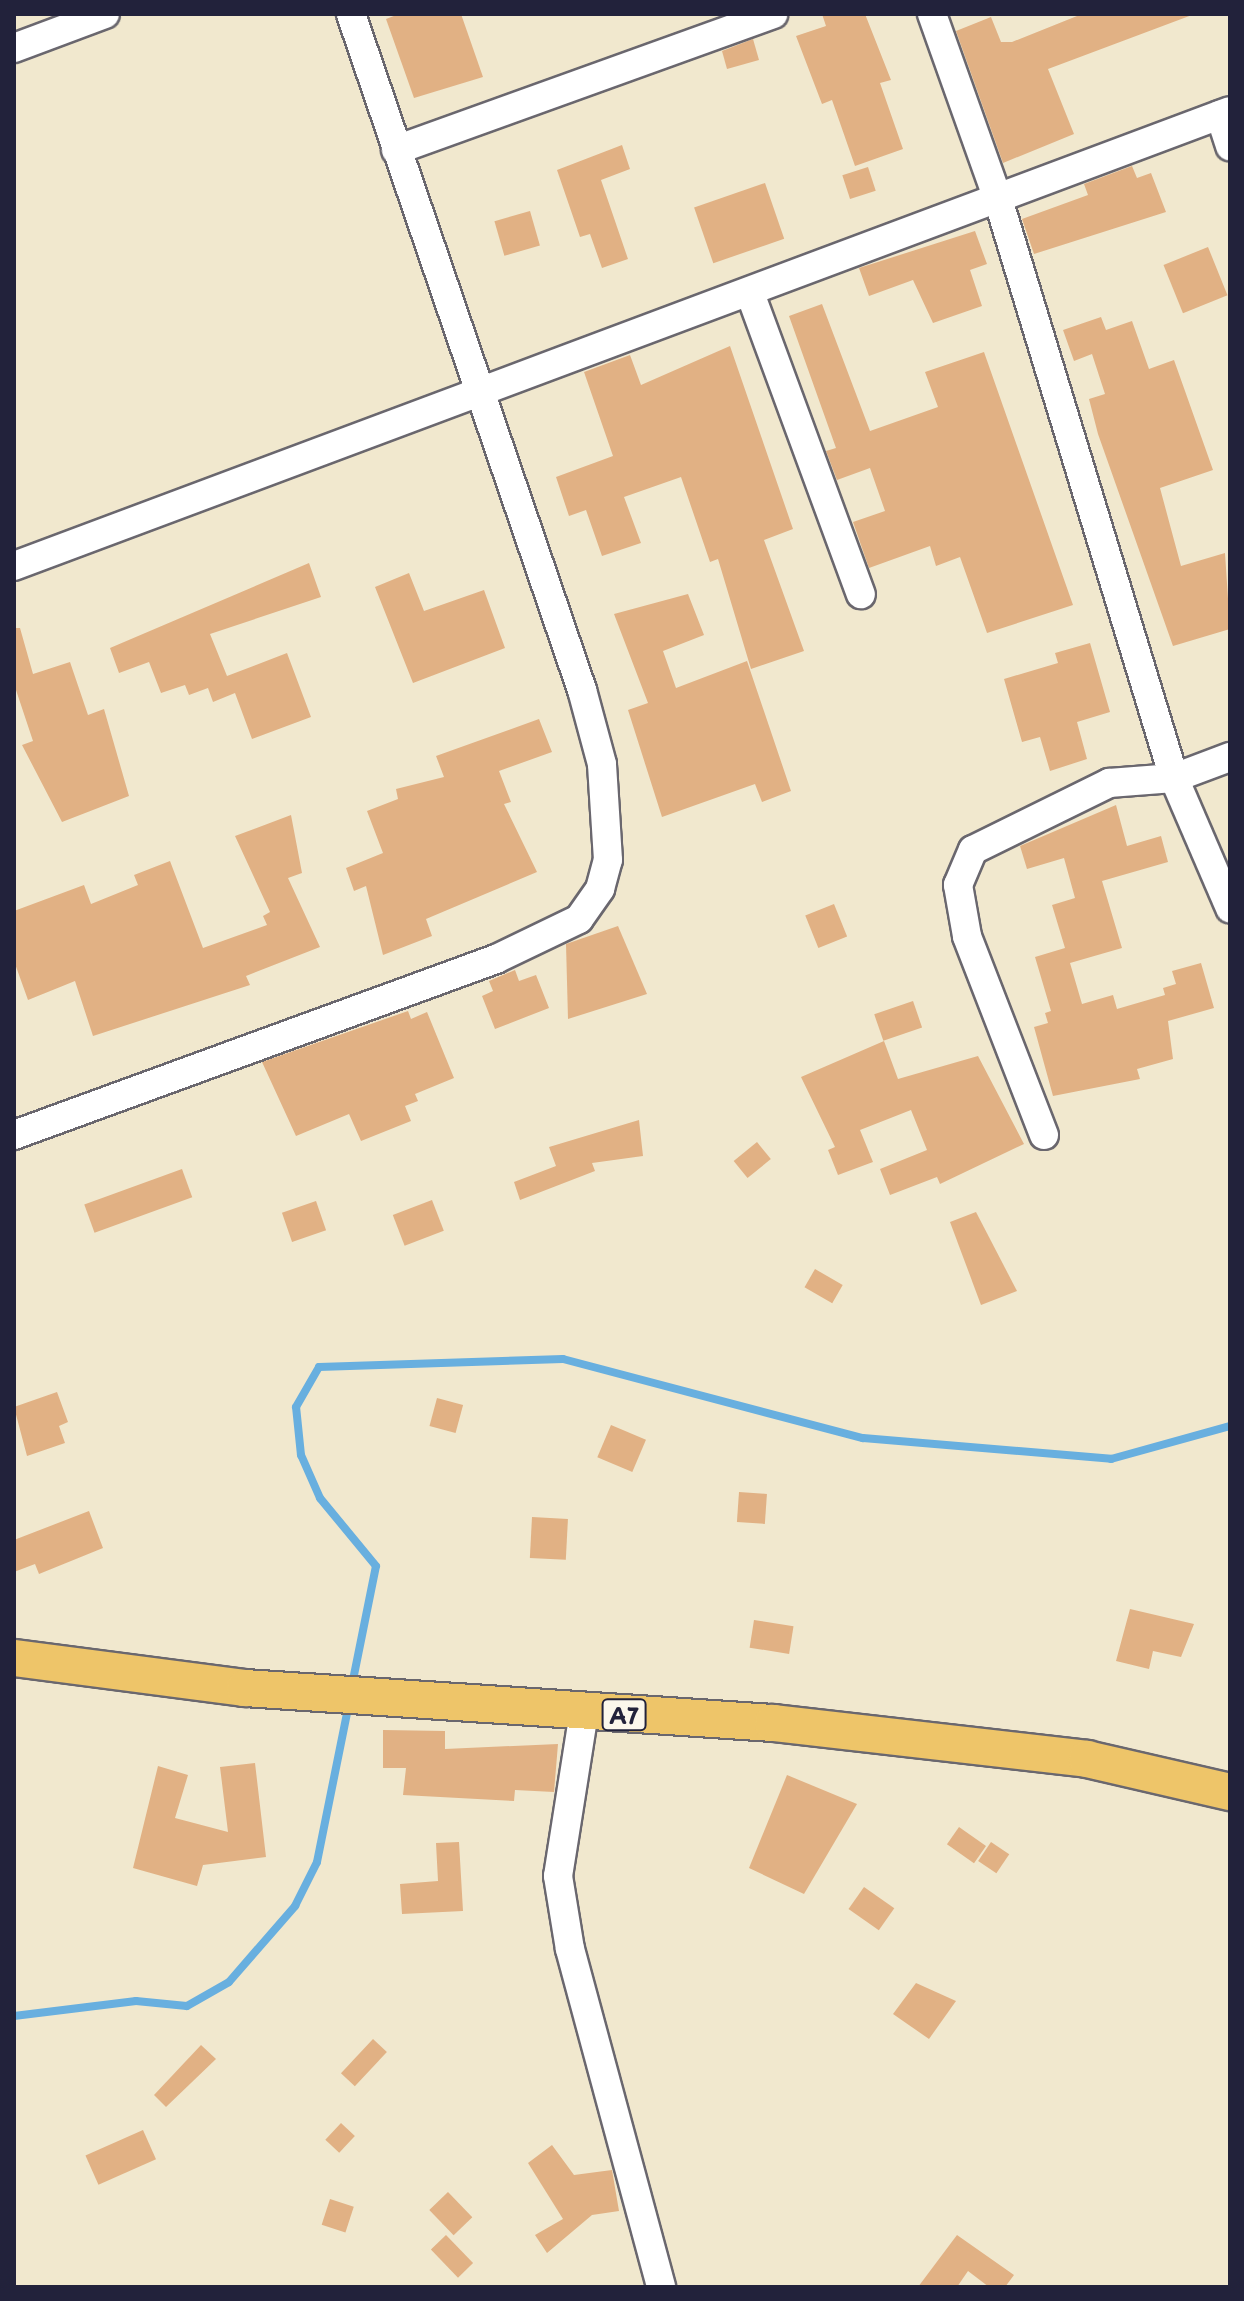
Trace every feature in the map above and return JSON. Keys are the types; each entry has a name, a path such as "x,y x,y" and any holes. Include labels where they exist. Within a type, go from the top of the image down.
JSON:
{"main road":[{"name":"A7","path":"14,1658 245,1688 773,1723 1087,1759 1230,1792"}],"street":[{"path":"14,48 105,14"},
{"path":"17,1124 496,959 557,933 591,906 608,860 602,764 481,391 351,14"},
{"path":"396,150 773,14"},
{"path":"932,14 998,199 1174,778 1230,908"},
{"path":"14,566 1225,113 1230,146"},
{"path":"750,293 861,594"},
{"path":"1044,1135 967,936 958,885 973,850 1109,783 1174,778 1230,757"},
{"path":"584,1712 558,1876 570,1949 661,2287"}],"building":[{"path":"399,14 461,14 483,77 414,98 386,19"},
{"path":"822,14 865,14 891,80 880,83 903,149 855,166 832,100 822,104 796,36 826,26"},
{"path":"1082,14 1192,15 1048,69 1074,134 1003,163 956,31 991,17 1001,42 1012,42"},
{"path":"753,39 759,60 727,69 722,51"},
{"path":"622,145 630,169 601,180 628,259 602,268 590,234 580,237 557,170"},
{"path":"1132,166 1137,178 1151,173 1166,212 1034,254 1022,219 1088,195 1084,184"},
{"path":"868,167 876,191 850,199 842,175"},
{"path":"765,183 784,239 713,263 694,207"},
{"path":"530,211 540,246 504,256 494,221"},
{"path":"975,231 987,264 970,270 982,306 933,323 913,280 869,296 859,268"},
{"path":"1208,247 1227,295 1183,313 1163,265"},
{"path":"822,304 870,431 938,407 925,372 984,352 1073,605 987,633 960,557 936,566 930,546 869,568 853,522 885,511 870,468 837,480 826,451 836,448 789,316"},
{"path":"1101,317 1106,330 1132,321 1149,369 1174,360 1213,470 1160,488 1181,566 1225,553 1230,629 1173,646 1098,434 1089,399 1105,394 1092,354 1074,361 1063,330"},
{"path":"730,346 793,529 764,540 804,651 751,669 718,559 710,562 681,477 624,497 641,543 602,556 586,510 569,516 556,477 613,456 584,372 630,355 641,385"},
{"path":"309,563 321,597 210,634 227,676 287,653 311,717 252,739 235,693 213,702 208,688 189,695 185,685 161,693 149,662 119,673 110,648"},
{"path":"409,573 424,611 484,590 505,648 413,683 375,587"},
{"path":"688,594 704,635 663,651 676,688 747,661 791,791 762,802 755,784 662,817 628,710 648,703 614,614"},
{"path":"14,628 20,628 33,674 70,662 88,715 104,709 129,796 62,822 22,745 33,741 14,684"},
{"path":"1090,643 1110,712 1077,722 1087,759 1050,771 1040,737 1022,742 1004,679 1058,663 1055,653"},
{"path":"539,719 552,752 499,771 511,802 504,804 537,872 426,919 432,936 383,955 366,886 354,891 346,868 383,853 367,811 398,799 396,789 444,777 436,756"},
{"path":"1116,805 1127,846 1161,836 1168,862 1102,881 1122,948 1070,963 1082,1004 1113,995 1117,1009 1165,995 1163,988 1176,984 1172,971 1201,963 1214,1008 1168,1021 1173,1059 1137,1069 1140,1079 1053,1096 1034,1027 1048,1023 1045,1013 1051,1011 1035,957 1065,948 1052,905 1075,898 1064,858 1027,869 1020,846"},
{"path":"291,815 302,873 288,878 320,947 246,976 250,985 93,1036 75,981 28,1000 14,961 14,911 84,885 91,904 138,885 134,875 170,861 203,948 267,925 263,916 270,912 235,836"},
{"path":"834,904 847,936 818,948 805,916"},
{"path":"618,926 647,994 568,1019 566,944"},
{"path":"515,970 519,981 536,975 549,1008 495,1029 482,996 493,991 489,981"},
{"path":"913,1001 922,1027 883,1041 874,1014"},
{"path":"408,1011 411,1019 427,1012 454,1078 415,1094 418,1101 405,1106 411,1121 361,1141 349,1114 296,1136 262,1062"},
{"path":"884,1041 898,1079 978,1056 1024,1144 940,1184 937,1177 890,1195 880,1169 927,1150 911,1110 860,1130 873,1162 838,1175 828,1150 835,1147 801,1077"},
{"path":"639,1120 643,1156 592,1163 595,1171 520,1200 514,1182 556,1166 549,1147"},
{"path":"757,1142 771,1159 748,1178 734,1161"},
{"path":"182,1169 192,1197 95,1233 84,1205"},
{"path":"432,1200 444,1231 405,1246 393,1215"},
{"path":"316,1201 326,1230 292,1242 282,1213"},
{"path":"976,1212 1017,1291 981,1305 950,1222"},
{"path":"815,1269 843,1285 832,1303 804,1287"},
{"path":"57,1392 68,1422 59,1426 65,1443 27,1456 14,1407"},
{"path":"437,1398 463,1405 456,1433 429,1426"},
{"path":"611,1425 646,1440 632,1472 597,1457"},
{"path":"739,1492 767,1494 765,1524 737,1522"},
{"path":"89,1511 103,1548 39,1574 35,1564 14,1572 14,1540"},
{"path":"532,1517 568,1519 566,1560 530,1558"},
{"path":"1130,1609 1194,1624 1181,1657 1153,1651 1149,1669 1116,1661"},
{"path":"754,1620 794,1626 789,1654 750,1648"},
{"path":"383,1730 445,1731 445,1749 558,1744 554,1792 515,1790 514,1801 403,1795 406,1768 383,1768"},
{"path":"255,1763 266,1857 203,1865 197,1886 133,1868 158,1766 188,1775 175,1818 228,1832 220,1767"},
{"path":"787,1775 857,1804 804,1894 749,1868"},
{"path":"959,1827 986,1846 974,1863 947,1844"},
{"path":"459,1842 463,1911 402,1914 400,1884 438,1881 436,1843"},
{"path":"991,1842 1009,1854 996,1873 978,1861"},
{"path":"864,1887 894,1908 879,1930 849,1909"},
{"path":"916,1983 956,2001 929,2039 893,2014"},
{"path":"373,2039 387,2052 355,2086 341,2073"},
{"path":"201,2045 216,2059 166,2107 154,2095"},
{"path":"341,2123 355,2136 339,2153 325,2140"},
{"path":"143,2130 156,2159 98,2185 85,2156"},
{"path":"552,2145 574,2175 612,2170 619,2211 592,2215 547,2253 535,2235 563,2219 528,2163"},
{"path":"448,2192 472,2217 454,2235 429,2210"},
{"path":"330,2199 354,2207 345,2232 322,2225"},
{"path":"446,2235 473,2263 458,2278 431,2250"},
{"path":"957,2235 1014,2275 1005,2287 989,2287 968,2271 957,2287 918,2287"}],"waterway":[{"path":"352,1685 376,1566 320,1498 301,1455 296,1407 319,1367 563,1359 863,1438 1111,1459 1230,1426"},
{"path":"14,2016 136,2001 187,2006 229,1982 295,1906 317,1862 349,1703"}]}
